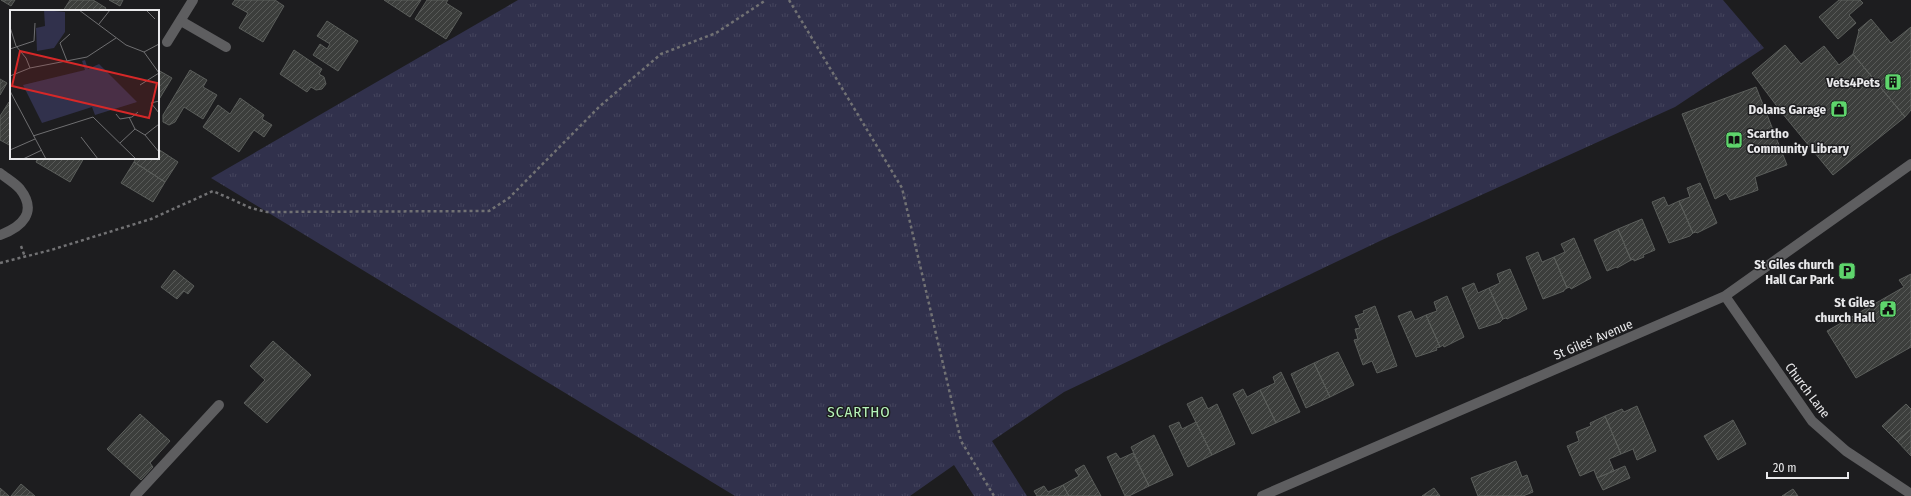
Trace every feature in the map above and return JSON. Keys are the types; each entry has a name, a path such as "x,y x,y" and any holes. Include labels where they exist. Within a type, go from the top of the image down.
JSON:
{"street":[{"path":"167,42 193,0"},
{"path":"180,21 226,47"},
{"name":"St Giles' Avenue","path":"1262,496 1725,296 1911,164"},
{"path":"0,173 20,188 26,201 27,215 21,225 0,235"},
{"name":"Church Lane","path":"1725,296 1812,421 1846,451 1911,494"},
{"path":"135,496 219,404"}],"path":[{"path":"0,263 52,250 151,219 213,191 251,208 266,212 489,211 509,198 600,106 661,54 716,33 766,0"},
{"path":"789,0 902,188 960,441 994,496"}],"green space":[{"path":"518,0 1723,0 1764,48 1675,107 1382,240 1064,392 992,441 1027,496 974,496 954,465 910,496 735,496 211,178"}],"building":[{"path":"1,0 15,0 11,6"},
{"path":"70,0 93,0 106,8 105,10 64,10"},
{"path":"109,0 123,0 120,6"},
{"path":"235,0 275,0 284,6 263,42 239,28 248,13 232,4"},
{"path":"384,0 421,0 410,17"},
{"path":"427,0 448,0 446,3 462,13 446,39 415,19"},
{"path":"1839,0 1860,0 1863,3 1849,15 1856,23 1838,39 1819,17"},
{"name":"Vets4Pets","path":"1871,19 1891,43 1911,27 1911,110 1905,117 1853,54 1858,30"},
{"path":"327,21 358,41 338,71 313,55 320,44 327,49 330,44 317,36"},
{"name":"Dolans Garage","path":"1785,45 1801,64 1824,46 1839,65 1853,54 1905,117 1833,175 1782,113 1752,73"},
{"path":"294,50 322,69 319,74 324,77 326,84 322,89 316,90 311,87 307,92 280,74"},
{"path":"190,70 207,80 203,87 217,95 203,119 184,107 175,122 169,125 163,122 163,115"},
{"path":"159,71 172,78 159,99"},
{"path":"0,79 7,83 0,95"},
{"name":"Scartho Community Library","path":"1756,87 1787,165 1755,177 1758,190 1730,200 1726,193 1715,199 1682,114"},
{"path":"240,98 264,115 262,119 272,125 264,137 254,130 239,152 203,127 218,105 230,114"},
{"path":"10,102 10,145 0,140 0,116"},
{"path":"159,150 178,162 165,182 134,162 136,159 159,159"},
{"path":"38,159 83,159 70,182 36,162"},
{"path":"134,162 165,182 153,202 121,183"},
{"path":"1700,183 1717,223 1697,233 1693,233 1679,201 1690,197 1687,188"},
{"path":"1664,197 1668,206 1679,201 1693,233 1690,236 1669,243 1652,202"},
{"path":"1642,219 1655,250 1634,261 1634,259 1631,260 1618,229"},
{"path":"1618,229 1631,260 1617,268 1616,267 1607,271 1594,240"},
{"path":"1574,238 1591,278 1571,289 1570,287 1567,288 1554,257 1565,252 1561,244"},
{"path":"1538,252 1542,262 1554,257 1567,288 1564,291 1543,299 1526,257"},
{"path":"1510,269 1527,309 1507,319 1503,319 1489,288 1500,283 1497,274"},
{"path":"174,270 194,286 188,294 184,291 177,299 161,287"},
{"name":"St Giles church Hall","path":"1911,274 1911,347 1856,378 1827,331 1904,287 1899,280"},
{"path":"1474,283 1478,293 1489,288 1503,319 1500,322 1479,329 1462,288"},
{"path":"1447,296 1464,337 1444,347 1443,345 1440,347 1426,315 1437,311 1434,302"},
{"path":"1375,306 1397,366 1377,373 1372,361 1363,365 1354,340 1358,339 1355,329 1360,328 1355,316 1364,313 1363,311"},
{"path":"1411,311 1415,320 1426,315 1440,347 1436,348 1437,350 1416,357 1398,316"},
{"path":"273,341 311,375 267,423 244,403 265,380 250,366"},
{"path":"1338,352 1354,385 1330,397 1314,363"},
{"path":"1314,363 1330,397 1306,408 1291,374"},
{"path":"1281,372 1300,412 1276,423 1260,390 1275,383 1273,377"},
{"path":"1243,389 1247,397 1260,390 1276,423 1252,434 1233,394"},
{"path":"1202,397 1208,409 1217,404 1235,444 1212,455 1187,404"},
{"path":"1906,404 1911,409 1911,429 1897,441 1882,426"},
{"path":"1637,406 1656,451 1637,460 1633,449 1621,454 1605,416 1622,409 1624,412"},
{"path":"140,414 170,441 150,463 153,467 141,480 107,449"},
{"path":"1605,416 1621,454 1609,459 1614,471 1597,478 1594,470 1580,476 1567,446 1579,441 1576,432 1591,426 1590,423"},
{"path":"1733,420 1746,444 1718,460 1704,436"},
{"path":"1179,422 1182,429 1196,422 1212,455 1188,467 1169,426"},
{"path":"1911,429 1911,456 1897,441"},
{"path":"1154,435 1173,475 1149,486 1131,447"},
{"path":"1116,453 1120,459 1133,453 1149,486 1129,496 1125,496 1107,457"},
{"path":"1516,461 1522,477 1527,475 1533,492 1523,496 1478,496 1471,478"},
{"path":"1084,465 1101,496 1069,496 1063,485 1079,476 1075,470"},
{"path":"1625,466 1630,478 1603,490 1597,478"},
{"path":"21,484 35,496 11,496"},
{"path":"1063,485 1069,496 1037,496 1034,491 1044,486 1048,492"},
{"path":"0,488 9,496 0,496"},
{"path":"1434,488 1440,496 1422,496"},
{"path":"1793,489 1798,496 1782,496"}],"place":[{"name":"Vets4Pets","path":"1893,82"},
{"name":"Dolans Garage","path":"1839,109"},
{"name":"Scartho Community Library","path":"1734,140"},
{"name":"St Giles church Hall Car Park","path":"1847,271"},
{"name":"St Giles church Hall","path":"1888,309"}],"district":[{"name":"SCARTHO","path":"859,412"}]}
